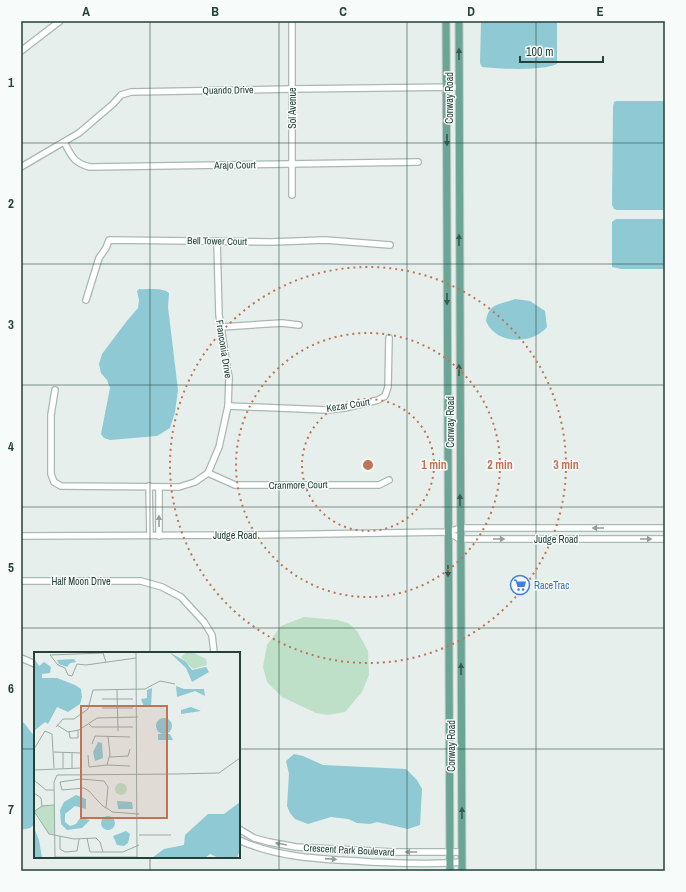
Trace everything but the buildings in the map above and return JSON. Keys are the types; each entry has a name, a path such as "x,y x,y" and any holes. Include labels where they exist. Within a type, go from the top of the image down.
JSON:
{"main road":[{"name":"Conway Road","path":"446,21 450,867"},
{"name":"Conway Road","path":"459,21 462,871"},
{"path":"447,260 452,272 459,281"},
{"path":"449,672 454,687 461,695"}],"street":[{"path":"21,51 60,21"},
{"name":"Sol Avenue","path":"292,21 292,195"},
{"name":"Quando Drive","path":"21,167 79,133 96,120 121,95 131,92 459,87"},
{"name":"Arajo Court","path":"64,142 74,160 90,167 418,162"},
{"name":"Bell Tower Court","path":"86,300 100,258 109,240 217,240 271,242 325,240 390,245"},
{"name":"Franconia Drive","path":"208,473 219,447 228,406 229,378 222,327 219,316 217,240"},
{"path":"222,327 282,323 299,325"},
{"name":"Kezar Court","path":"228,406 327,410 345,408 378,400 385,396 388,387 389,338"},
{"path":"55,390 51,415 51,474 54,482 61,486 179,487 195,482 208,473"},
{"name":"Cranmore Court","path":"208,473 235,486 379,485 389,480"},
{"path":"149,486 150,536"},
{"path":"158,487 159,536"},
{"path":"149,507 159,507"},
{"name":"Judge Road","path":"21,536 159,536 448,532 460,528 665,528"},
{"path":"448,532 460,539"},
{"name":"Judge Road","path":"460,539 665,539"},
{"name":"Half Moon Drive","path":"21,582 141,581 162,587 181,597 204,622 212,635 214,652"},
{"path":"21,658 34,664"},
{"name":"Crescent Park Boulevard","path":"240,831 254,838 296,847 392,852 462,852"},
{"name":"Crescent Park Boulevard","path":"240,840 273,851 301,857 450,867 462,862"},
{"path":"392,852 392,863"}],"green space":[{"path":"304,617 337,620 348,623 357,631 368,651 369,675 362,692 345,712 328,715 316,713 282,697 267,682 263,667 267,645 281,626"}],"water":[{"path":"482,21 557,21 557,64 531,69 482,67 480,63"},
{"path":"665,101 665,210 617,210 614,209 612,205 613,107 614,102"},
{"path":"616,219 665,219 665,269 621,269 612,267 612,222"},
{"path":"139,289 158,289 169,293 168,307 178,390 175,412 170,428 157,436 110,440 104,438 101,434 110,388 107,380 101,373 99,364 102,354 138,308 139,300 137,291"},
{"path":"515,299 530,301 545,311 547,327 533,337 515,340 498,335 491,329 486,321 490,310 496,305"},
{"path":"21,721 34,736 34,825 30,828 21,830"},
{"path":"294,754 303,756 323,765 406,769 417,780 422,789 420,825 408,829 377,822 370,824 357,823 348,819 331,817 308,824 295,819 287,806 289,774 286,761"}],"place":[{"name":"RaceTrac","path":"520,585"}]}
